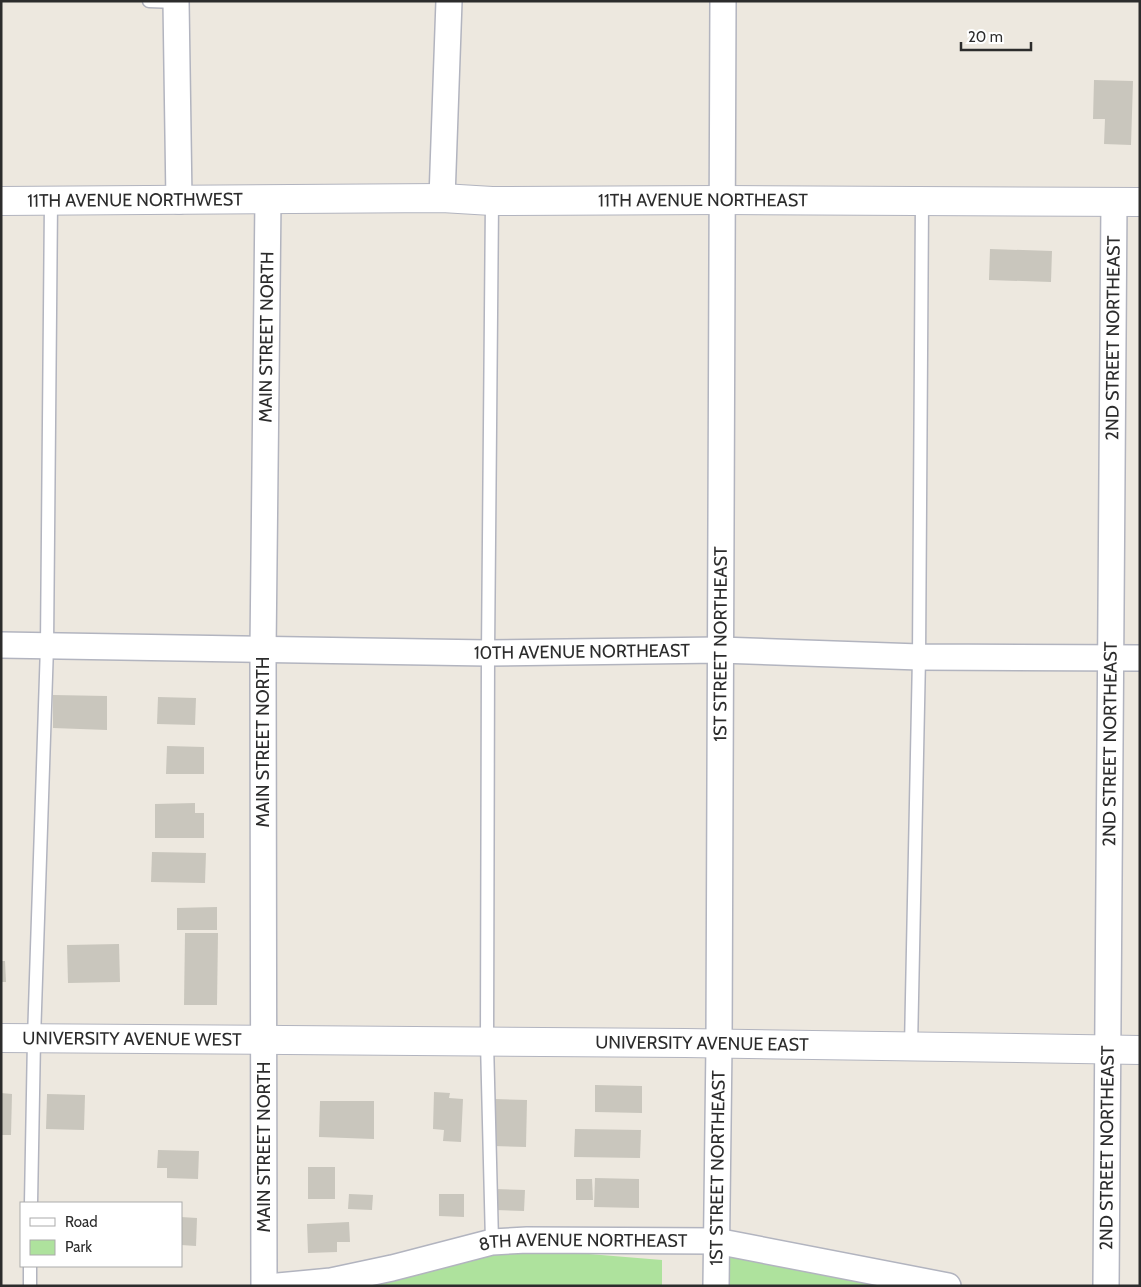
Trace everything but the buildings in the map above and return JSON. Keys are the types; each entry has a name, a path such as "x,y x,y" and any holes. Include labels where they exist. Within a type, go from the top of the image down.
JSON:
{"street":[{"path":"176,1 179,201"},
{"path":"442,198 449,1"},
{"name":"1ST STREET NORTHEAST","path":"716,1286 719,1044 723,1"},
{"name":"11TH AVENUE NORTHEAST","path":"268,199 442,198 492,202 722,200 1127,202"},
{"name":"11TH AVENUE NORTHWEST","path":"1,201 268,199"},
{"name":"MAIN STREET NORTH","path":"264,1286 263,650 268,199"},
{"name":"2ND STREET NORTHEAST","path":"1106,1286 1110,658 1127,202"},
{"name":"10TH AVENUE NORTHEAST","path":"1,645 488,653 720,650 919,657 1140,658"},
{"name":"UNIVERSITY AVENUE WEST","path":"1,1038 264,1040"},
{"name":"UNIVERSITY AVENUE EAST","path":"264,1040 1140,1050"},
{"name":"8TH AVENUE NORTHEAST","path":"278,1286 331,1281 392,1268 492,1242 527,1240 716,1241 948,1286"}],"lane":[{"path":"149,1 176,1"},
{"path":"31,1202 34,1039 47,646 51,201"},
{"path":"492,202 488,653 488,1042 492,1242"},
{"path":"911,1047 919,657 922,202"},
{"path":"30,1267 30,1286"}],"green space":[{"path":"716,1241 948,1286 716,1286"},
{"path":"528,1249 662,1260 662,1286 372,1286 392,1268"}]}
